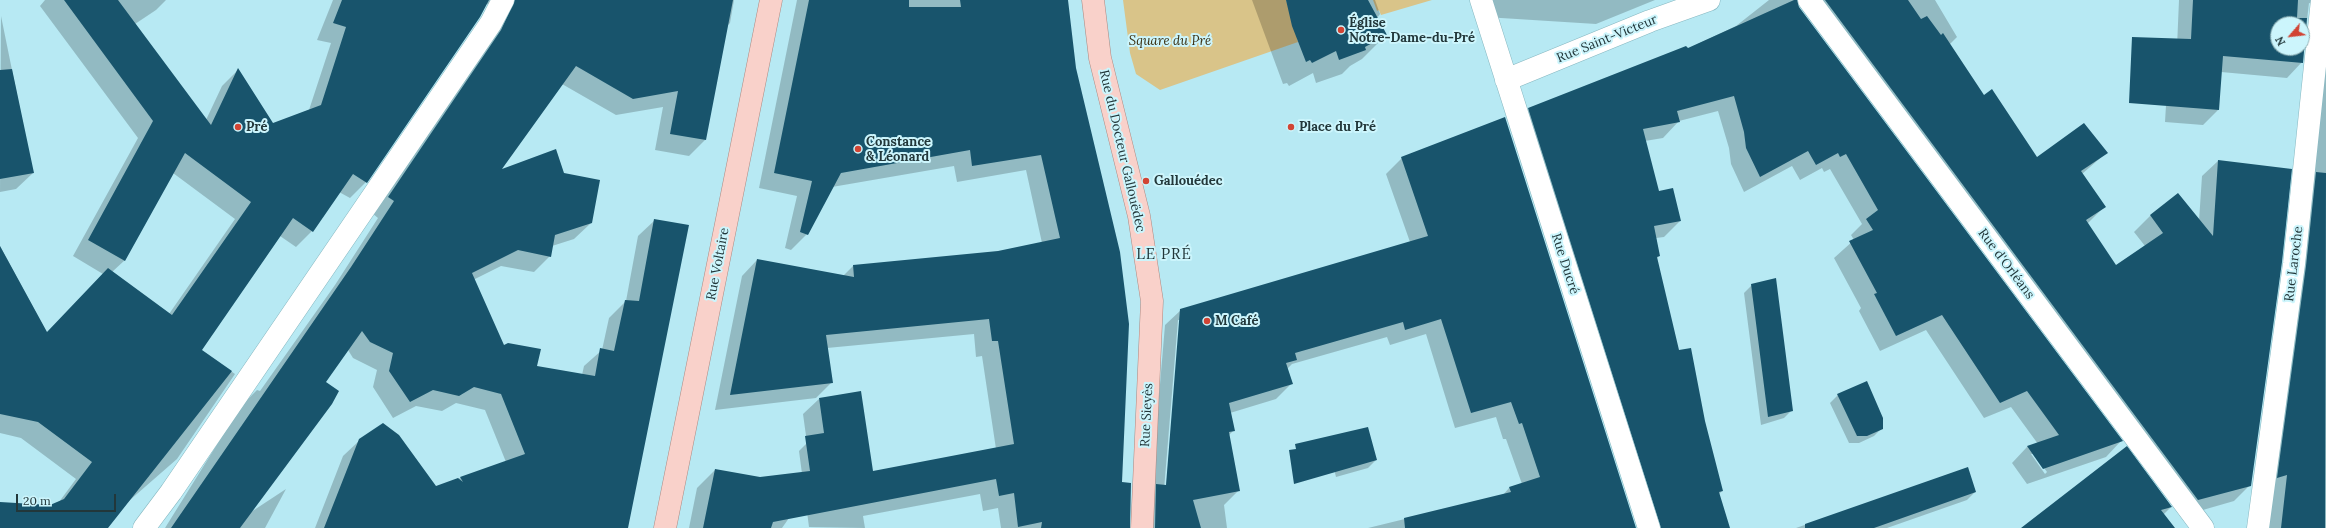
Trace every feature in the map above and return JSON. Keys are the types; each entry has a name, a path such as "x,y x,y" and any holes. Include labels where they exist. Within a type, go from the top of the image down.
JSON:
{"main road":[{"name":"Rue Voltaire","path":"665,528 771,0"},
{"name":"Rue du Docteur Gallouëdec","path":"1093,0 1100,58 1139,216 1152,301"},
{"name":"Rue Sieyès","path":"1142,528 1152,301"}],"street":[{"path":"144,528 171,492 491,23 504,0"},
{"name":"Rue Ducré","path":"1481,0 1649,528"},
{"name":"Rue Saint-Victeur","path":"1507,81 1650,21 1709,0"},
{"name":"Rue d'Orléans","path":"1808,0 2203,528"},
{"name":"Rue Laroche","path":"2258,528 2294,264 2322,0"}],"green space":[{"name":"Square du Pré","path":"1123,0 1286,0 1299,38 1297,39 1298,42 1160,90 1136,74 1130,53"},
{"path":"1373,0 1432,0 1381,15 1379,10 1377,11"}],"building":[{"path":"64,0 118,0 211,125 238,68 273,123 321,105 346,27 333,23 342,0 489,0 480,17 367,183 353,174 313,232 293,218 202,350 232,371 108,528 0,528 0,502 50,505 64,499 92,462 38,422 0,414 0,246 47,332 108,268 172,315 251,202 185,153 125,261 88,240 153,121"},
{"path":"515,0 733,0 706,140 670,134 678,91 633,99 576,66 502,169 556,149 564,173 600,180 592,223 555,235 551,257 518,250 472,273 504,345 508,343 541,349 537,366 595,376 600,348 614,351 625,300 639,301 654,219 689,225 628,528 324,528 359,439 383,423 399,435 436,486 458,478 463,482 460,477 525,454 501,394 474,387 459,396 433,390 410,402 389,371 393,353 370,342 362,331 326,382 339,391 332,404 240,528 171,528 351,267 394,201 388,197 501,30"},
{"path":"809,0 909,0 909,7 961,7 960,0 1068,0 1076,68 1120,252 1129,324 1122,482 1131,483 1130,528 1041,528 1042,522 1018,527 1014,493 999,496 996,479 773,522 771,528 703,528 715,469 760,477 810,471 805,436 824,433 819,398 861,391 873,471 1014,444 998,341 992,341 989,319 826,335 833,383 730,395 757,259 854,277 853,265 998,251 1060,238 1041,155 972,166 970,150 841,173 808,235 800,232 812,181 774,173"},
{"name":"Église Notre-Dame-du-Pré","path":"1286,0 1368,0 1387,35 1365,47 1366,50 1339,60 1336,51 1312,63 1310,60 1306,62 1292,26"},
{"path":"1794,0 1797,0 1799,7 2123,441 2043,469 2027,446 2059,435 2027,391 2000,403 1942,315 1896,336 1874,294 1877,293 1849,241 1873,230 1866,219 1878,210 1846,154 1840,157 1838,153 1816,165 1808,151 1760,177 1746,148 1744,132 1734,96 1677,111 1680,122 1643,129 1659,191 1673,188 1681,221 1654,226 1660,256 1657,257 1679,350 1691,348 1705,421 1723,491 1719,492 1730,528 1661,528 1528,108 1686,46 1688,48"},
{"path":"1825,0 1908,0 1921,19 1927,16 1941,35 1943,33 1984,95 1992,89 2037,157 2084,123 2108,153 2081,171 2106,207 2086,220 2116,265 2163,233 2150,215 2178,193 2213,236 2218,160 2292,169 2282,262 2251,486 2198,500"},
{"path":"2193,0 2298,0 2297,16 2270,16 2270,56 2304,56 2303,63 2223,56 2219,110 2129,103 2132,37 2191,39"},
{"path":"12,69 34,173 0,179 0,70"},
{"path":"1505,117 1636,528 1405,528 1404,518 1511,492 1509,487 1540,477 1522,423 1519,424 1511,402 1471,413 1441,319 1405,330 1403,322 1295,353 1297,360 1286,363 1293,384 1229,403 1235,431 1229,432 1240,491 1193,500 1201,528 1155,528 1156,484 1166,485 1180,309 1428,236 1401,157"},
{"path":"2316,172 2326,173 2325,528 2281,528 2287,475 2277,478 2306,266"},
{"path":"1776,278 1793,411 1768,417 1751,284"},
{"path":"1867,381 1883,418 1883,429 1867,436 1857,436 1837,394"},
{"path":"1368,427 1377,460 1294,484 1289,450 1296,449 1295,444"},
{"path":"2127,446 2172,507 2161,510 2175,528 2021,528"},
{"path":"1968,467 1976,492 1874,528 1805,528 1805,524"}],"place":[{"name":"Église Notre-Dame-du-Pré","path":"1341,30"},
{"name":"Pré","path":"238,127"},
{"name":"Place du Pré","path":"1291,127"},
{"name":"Constance & Léonard","path":"858,149"},
{"name":"Gallouédec","path":"1146,181"},
{"name":"M Café","path":"1207,321"}],"district":[{"name":"LE PRÉ","path":"1164,255"}]}
